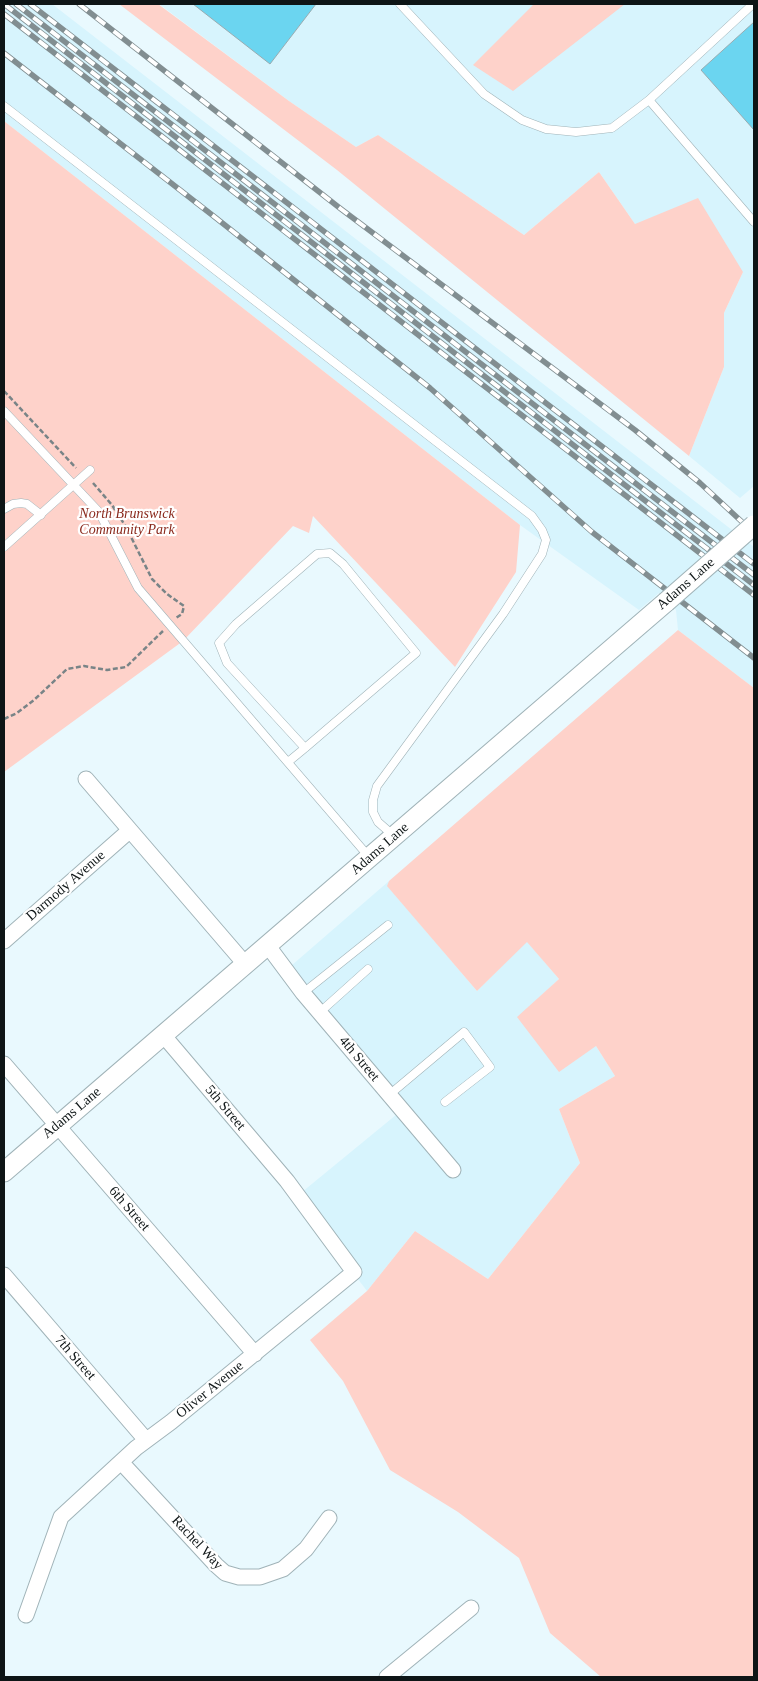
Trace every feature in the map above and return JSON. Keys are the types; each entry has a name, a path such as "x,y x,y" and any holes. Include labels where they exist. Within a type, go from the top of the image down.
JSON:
{"street":[{"name":"Adams Lane","path":"4,1172 164,1036 754,524"},
{"path":"86,779 246,965"},
{"name":"Darmody Avenue","path":"4,941 129,831"},
{"name":"4th Street","path":"268,946 303,993 452,1170"},
{"name":"5th Street","path":"164,1036 287,1181"},
{"name":"6th Street","path":"4,1064 255,1354"},
{"name":"Oliver Avenue","path":"26,1615 61,1517 146,1440 255,1354 354,1272 287,1181"},
{"name":"7th Street","path":"4,1275 146,1440"},
{"name":"Rachel Way","path":"122,1462 216,1565 225,1573 239,1577 260,1577 284,1569 306,1549 329,1518"},
{"path":"387,1677 471,1608"}],"lane":[{"path":"400,4 484,94 522,120 546,129 576,132 612,128 649,100 753,4"},
{"path":"649,100 754,222"},
{"path":"4,106 532,516 542,530 546,540 542,554 504,614 377,786 372,800 373,812 378,822 394,836"},
{"path":"4,411 99,512 138,588 370,858"},
{"path":"4,547 90,470"},
{"path":"4,509 13,504 21,503 27,504 41,515"},
{"path":"288,762 306,748 416,652 343,564 330,553 317,554 236,624 219,643 227,664 306,748"},
{"path":"303,993 388,925"},
{"path":"319,1012 368,970"},
{"path":"389,1095 464,1032 490,1067 446,1102"}],"path":[{"path":"4,391 76,468"},
{"path":"93,483 112,505 126,527 152,579 167,594 184,606 182,614 175,619"},
{"path":"4,719 17,713 34,700 67,669 84,666 107,670 126,666 164,630"}],"shaded area":[{"path":"4,4 52,4 754,547 754,688 678,630 676,610 659,593 639,610 520,525 4,121"},
{"path":"159,4 754,4 754,486 740,498 689,456 724,367 724,313 743,272 635,224 599,172 524,235 378,135 356,147 289,101"},
{"path":"389,881 388,886 477,991 527,941 559,979 518,1018 596,1046 615,1076 559,1109 580,1163 488,1279 415,1231 367,1291 296,1197 402,1110 284,972"}],"green space":[{"path":"119,4 158,4 289,101 356,147 378,135 524,235 599,172 635,224 698,198 743,272 724,313 724,367 689,456 337,170"},
{"path":"534,4 625,4 513,91 473,65"},
{"name":"North Brunswick Community Park","path":"4,121 520,525 516,572 455,667 313,516 309,533 293,526 183,641 4,772"},
{"path":"678,630 754,688 754,1677 601,1677 550,1633 519,1558 458,1512 390,1470 343,1381 310,1340 367,1291 415,1231 488,1279 580,1163 559,1109 615,1076 596,1046 559,1072 517,1017 559,979 527,942 477,991 387,886 389,881"}],"building":[{"path":"193,4 316,4 270,64"},
{"path":"754,22 754,130 701,70"}],"railway":[{"path":"4,4 754,585"},
{"path":"16,4 754,575"},
{"path":"30,4 754,564"},
{"path":"79,4 341,209 635,430 700,483 754,533"},
{"path":"4,14 754,595"},
{"path":"4,53 430,388 592,532 754,658"}]}
